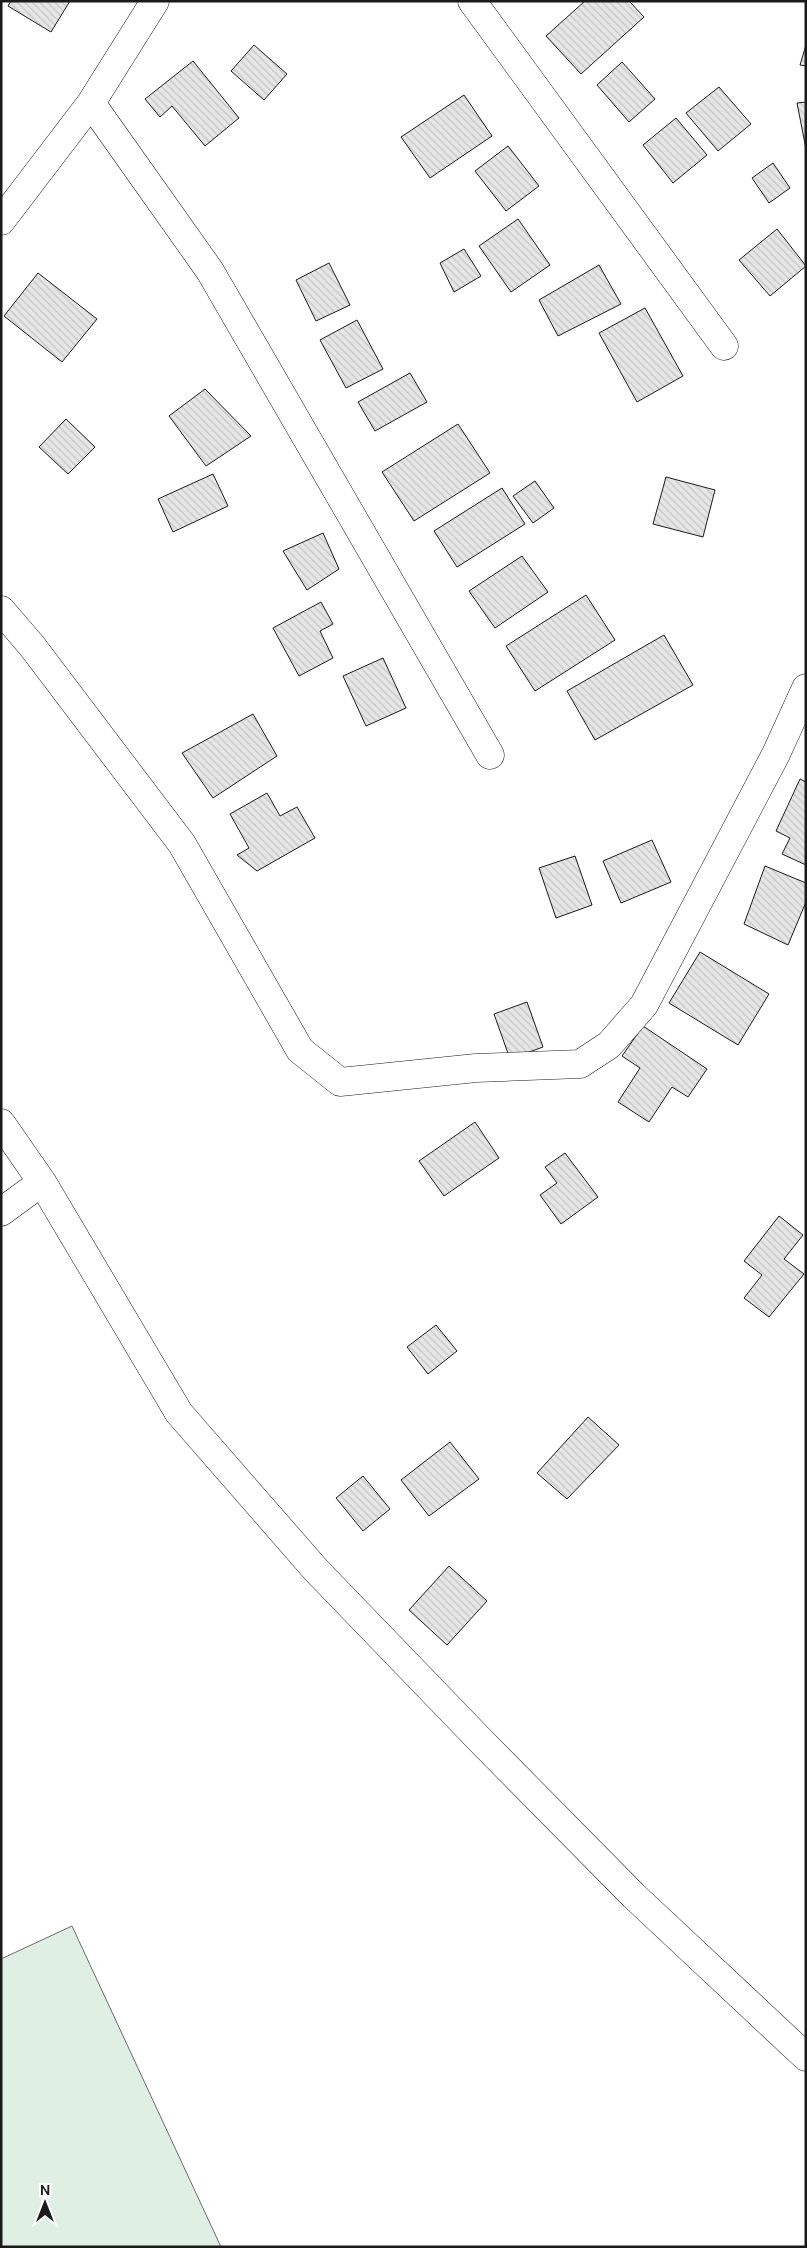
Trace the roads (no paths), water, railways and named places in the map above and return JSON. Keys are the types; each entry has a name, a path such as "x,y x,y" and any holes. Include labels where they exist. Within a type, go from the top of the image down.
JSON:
{"street":[{"path":"1,221 90,102 155,1"},
{"path":"472,1 724,346"},
{"path":"90,102 210,271 490,755"},
{"path":"1,610 32,646 182,844 300,1050 340,1082 476,1068 580,1064 609,1045 644,1004 776,754 806,688"},
{"path":"1,1122 42,1182 185,1421 316,1570 481,1741 634,1896 806,2057"},
{"path":"1,1212 42,1182"}]}
